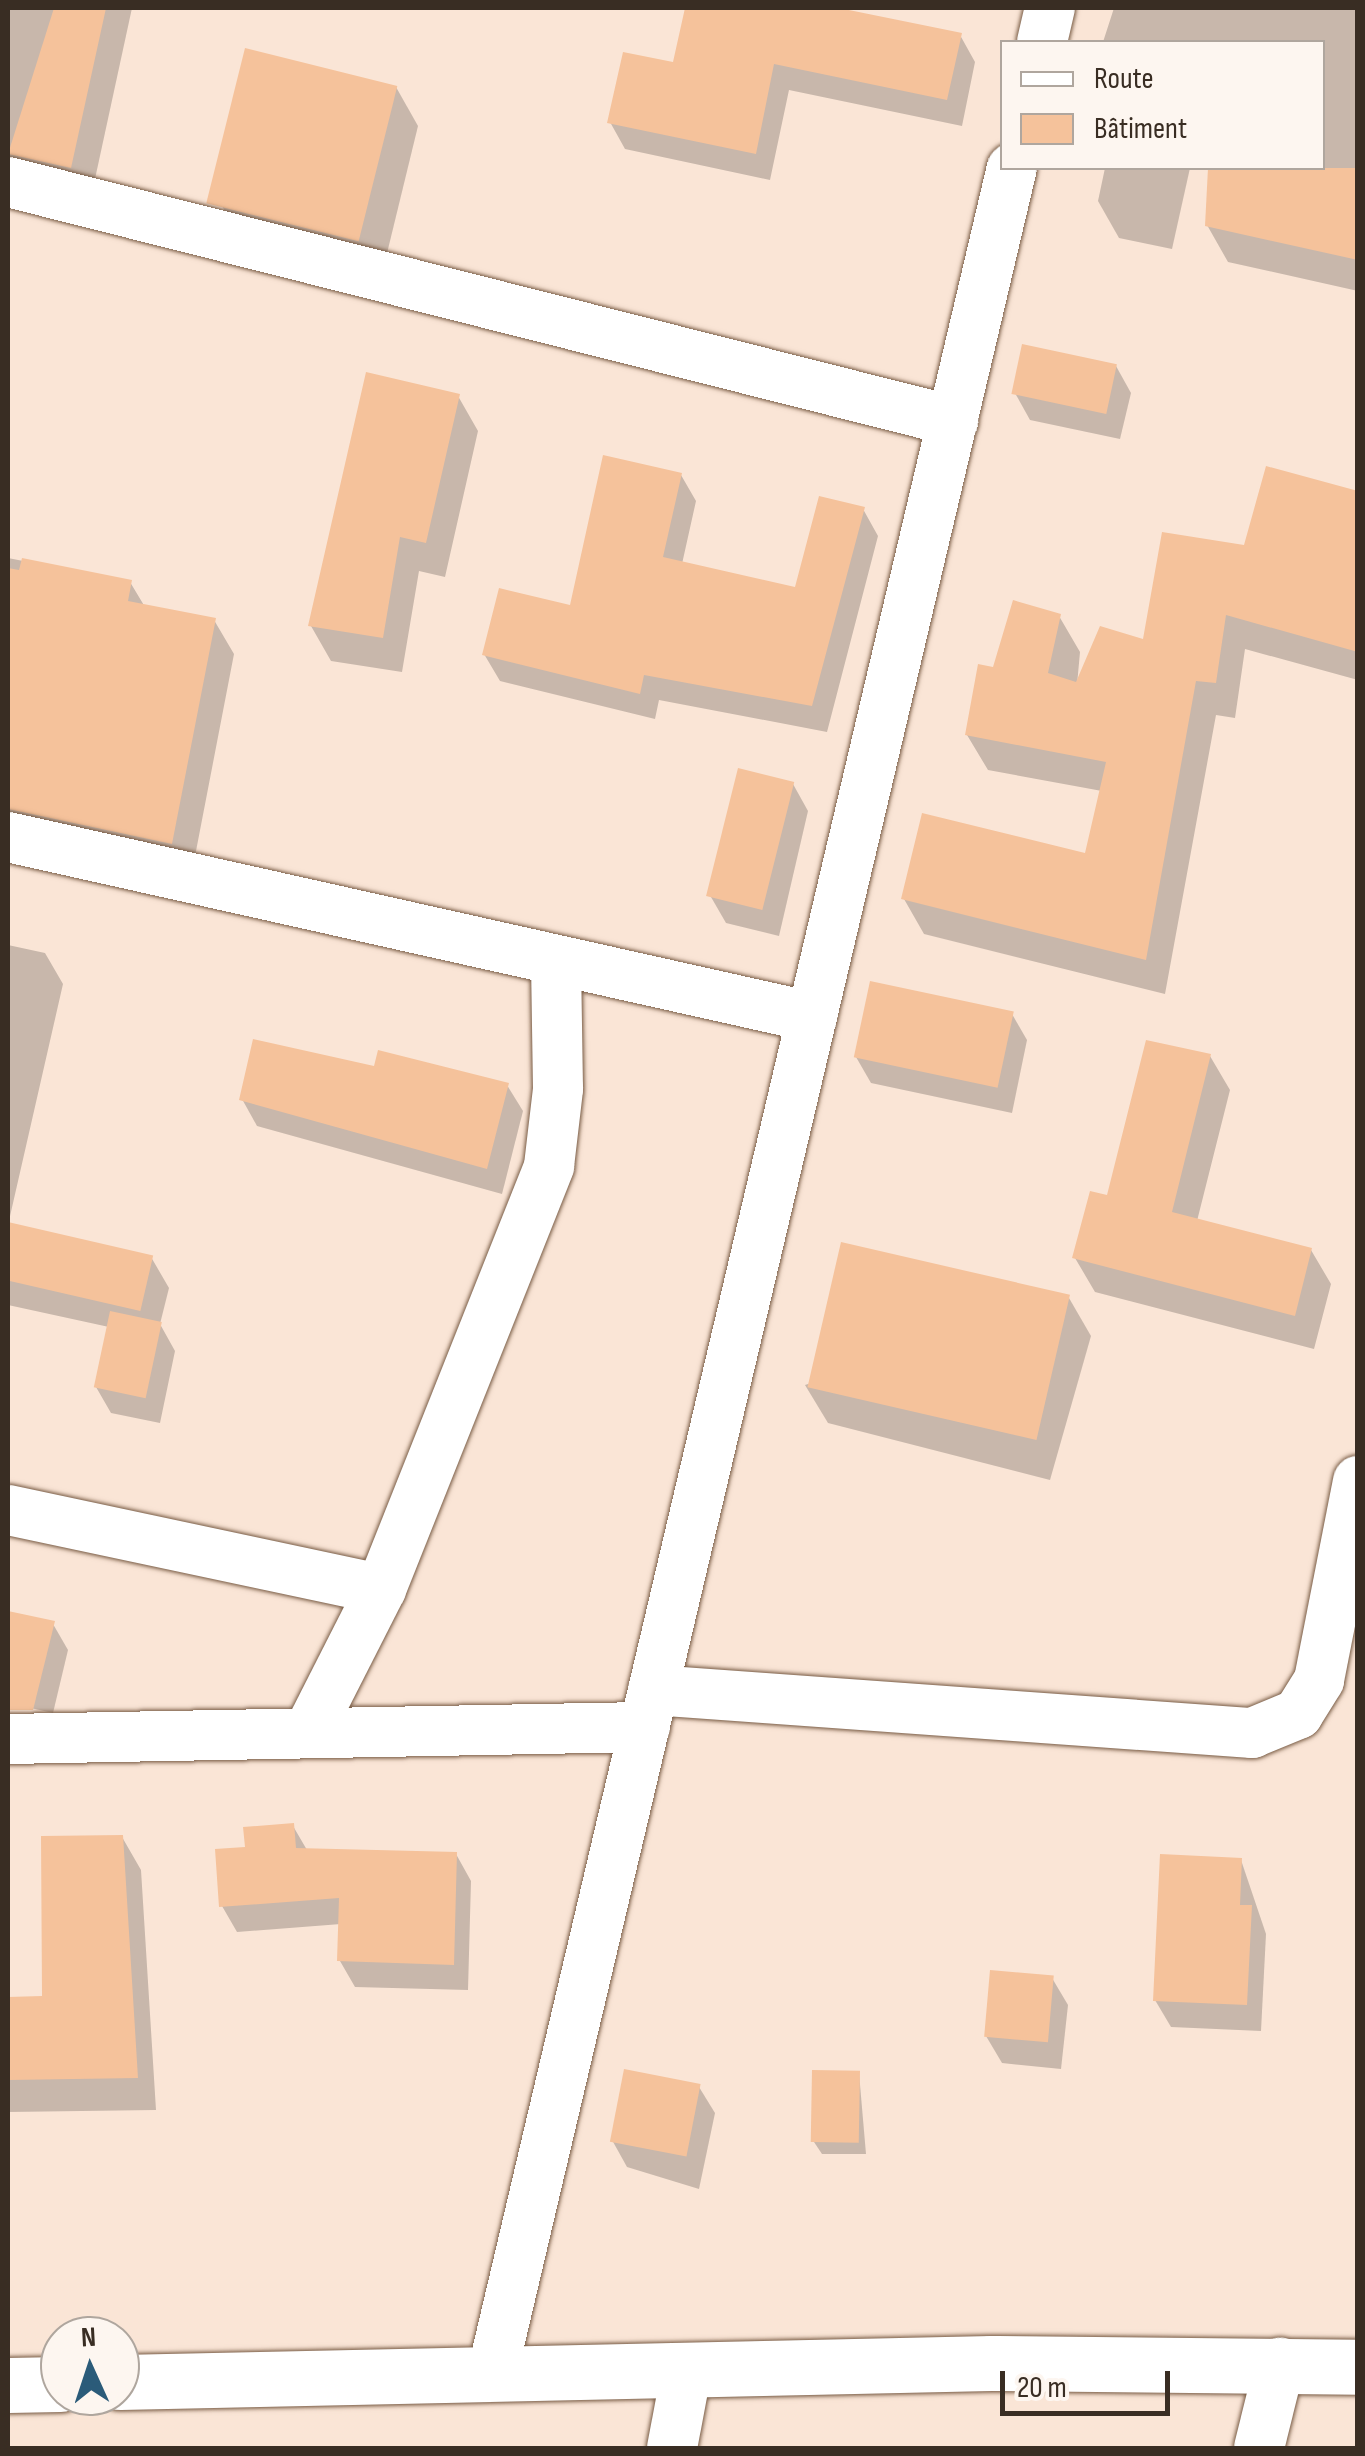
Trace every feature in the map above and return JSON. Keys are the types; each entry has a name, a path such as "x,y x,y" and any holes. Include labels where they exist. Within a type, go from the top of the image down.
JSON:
{"street":[{"path":"1042,40 1050,8"},
{"path":"492,2374 1012,170"},
{"path":"8,182 953,421"},
{"path":"8,837 812,1017"},
{"path":"310,1729 381,1589 548,1166 558,1088 556,962"},
{"path":"8,1740 310,1729 649,1709 1252,1733 1298,1714 1319,1680 1358,1481"},
{"path":"8,1510 381,1589"},
{"path":"140,2382 1280,2363 1358,2368"},
{"path":"1259,2448 1280,2363"},
{"path":"672,2448 686,2374"},
{"path":"8,2384 40,2384"}],"building":[{"path":"54,8 106,8 71,168 8,154"},
{"path":"685,8 839,8 962,33 947,100 774,64 756,154 607,123 623,52 673,62"},
{"path":"245,48 397,86 359,241 206,203"},
{"path":"1358,168 1358,260 1205,226 1208,170"},
{"path":"1022,344 1117,364 1106,414 1011,394"},
{"path":"366,372 460,394 426,543 400,537 383,638 308,626"},
{"path":"603,455 682,473 663,557 795,587 819,496 865,507 812,706 644,675 640,694 482,655 499,588 570,605"},
{"path":"1266,466 1358,491 1358,652 1226,615 1216,683 1196,681 1146,960 901,899 922,813 1085,853 1106,762 965,735 978,664 993,667 1013,600 1061,614 1048,673 1076,682 1100,626 1143,639 1162,532 1244,545"},
{"path":"22,558 132,580 128,601 216,618 172,844 8,809 8,568 19,570"},
{"path":"738,768 794,782 762,910 706,896"},
{"path":"870,981 1014,1012 998,1088 854,1057"},
{"path":"253,1039 374,1066 378,1050 509,1083 487,1169 239,1100"},
{"path":"1146,1040 1211,1054 1172,1212 1312,1248 1295,1316 1072,1258 1090,1191 1107,1195"},
{"path":"8,1222 153,1256 140,1311 8,1280"},
{"path":"841,1242 1070,1295 1036,1440 807,1387"},
{"path":"110,1311 162,1322 146,1398 94,1387"},
{"path":"8,1611 55,1621 33,1710 8,1710"},
{"path":"294,1823 296,1848 457,1852 454,1965 337,1961 339,1898 219,1907 215,1849 245,1847 243,1827"},
{"path":"123,1835 138,2078 8,2080 8,1997 42,1996 41,1836"},
{"path":"1160,1854 1242,1858 1240,1905 1252,1905 1247,2005 1153,2001"},
{"path":"990,1970 1054,1976 1048,2042 984,2037"},
{"path":"624,2069 701,2084 686,2157 610,2142"},
{"path":"812,2070 860,2071 859,2143 811,2142"}]}
